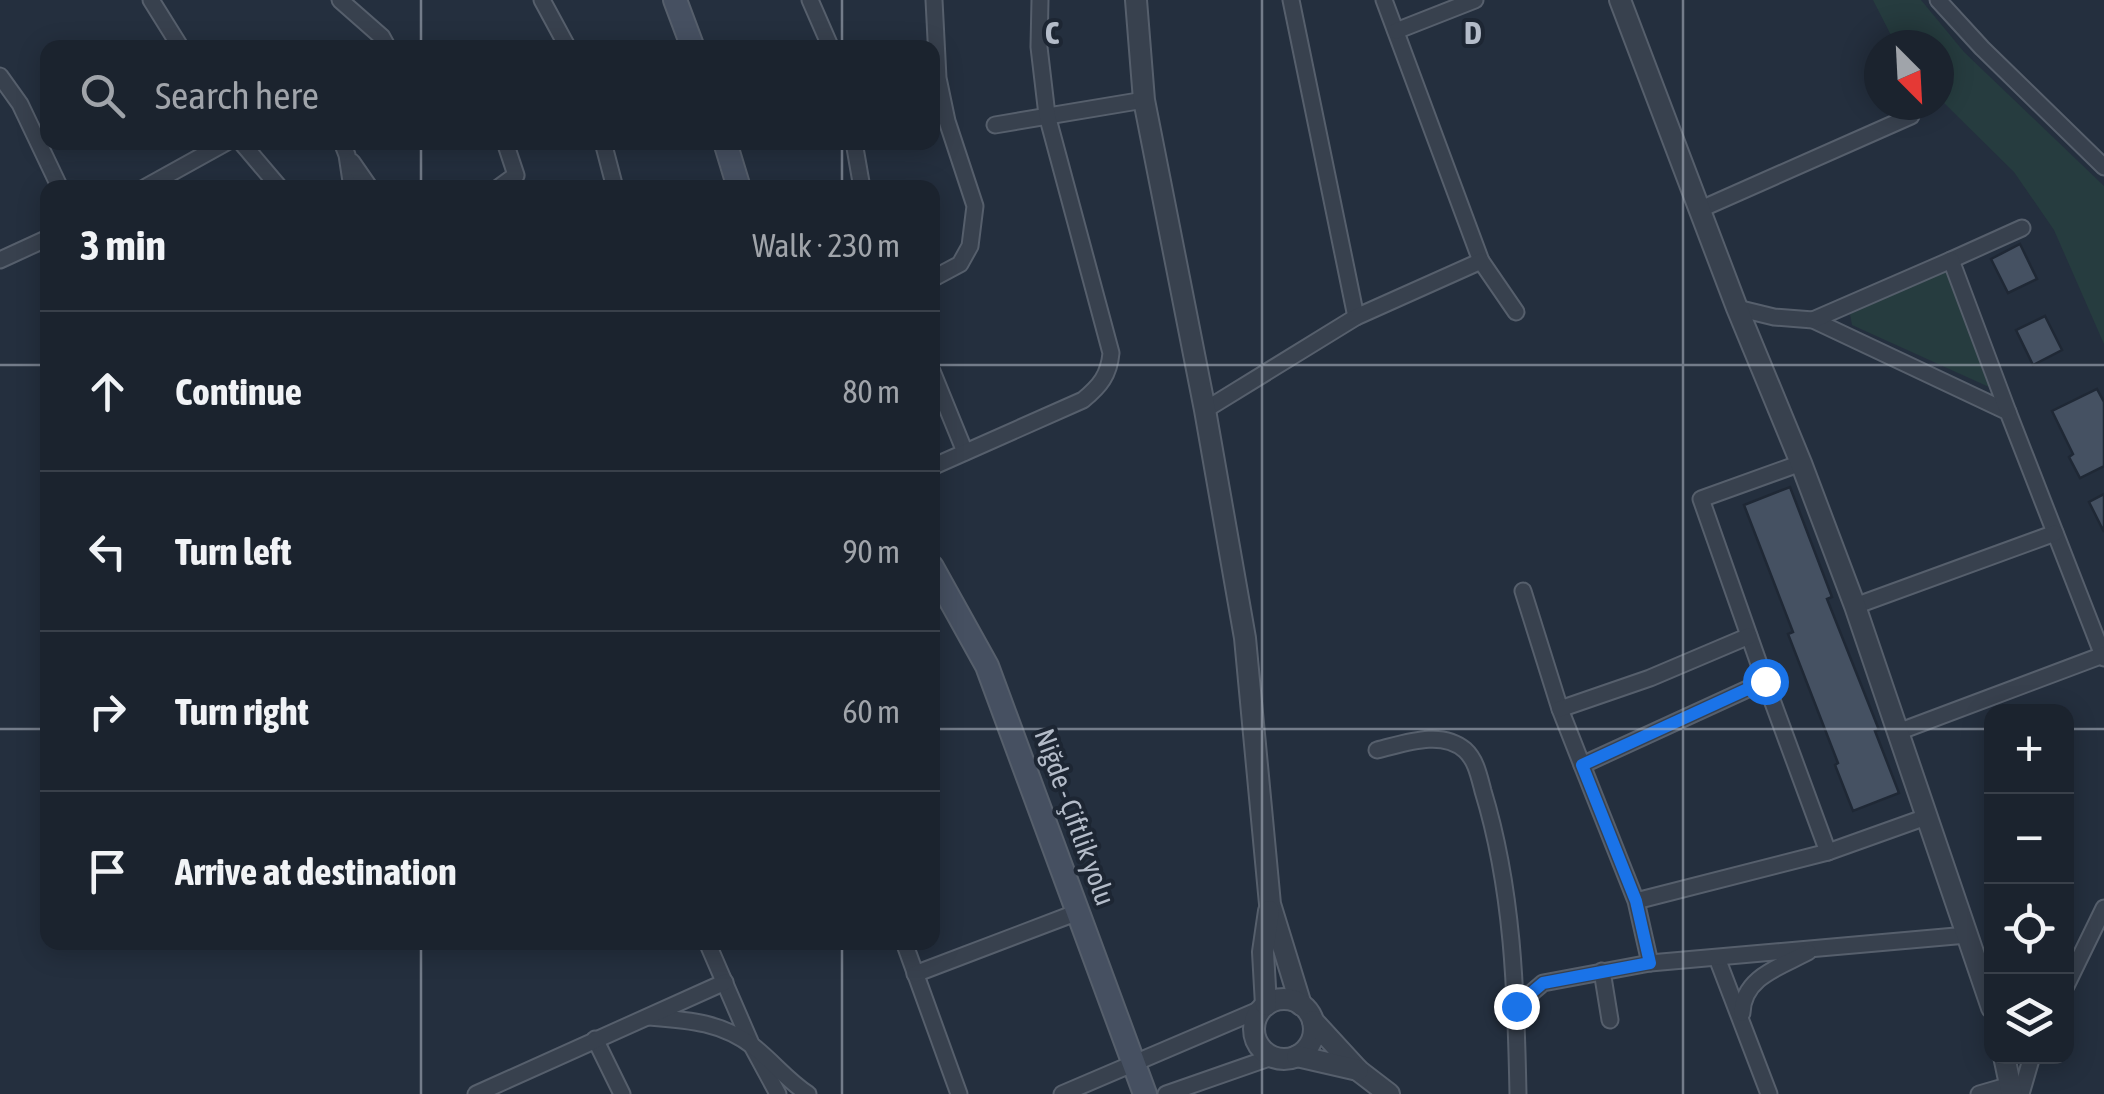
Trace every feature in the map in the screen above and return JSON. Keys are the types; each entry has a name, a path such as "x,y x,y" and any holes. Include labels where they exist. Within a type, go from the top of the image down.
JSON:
{"main road":[{"path":"674,0 690,40"},
{"path":"727,150 737,180"},
{"name":"Niğde - Çiftlik yolu","path":"940,581 988,666 1145,1094"}],"street":[{"path":"151,0 176,40"},
{"path":"340,0 383,40"},
{"path":"542,0 564,40"},
{"path":"810,0 828,40"},
{"path":"934,0 937,40"},
{"path":"940,463 1083,400 1110,370 1112,353 1047,115 1039,47 1040,0"},
{"path":"1136,0 1144,100 1245,638 1270,904 1313,1039 1297,1056 1281,1060 1272,1058 1257,1045 1253,1026 1264,1007 1263,952 1270,904"},
{"path":"1290,0 1356,318"},
{"path":"1384,0 1481,261 1516,312"},
{"path":"1396,30 1475,0"},
{"path":"1620,0 1736,308 1855,606 1984,985"},
{"path":"1938,0 2104,167"},
{"path":"0,76 20,104 40,146"},
{"path":"940,79 947,121 975,206 970,246 960,264 940,275"},
{"path":"995,125 1144,100"},
{"path":"1701,209 1902,120"},
{"path":"42,150 56,180"},
{"path":"158,180 213,150"},
{"path":"248,150 273,180"},
{"path":"345,150 351,180"},
{"path":"346,150 365,180"},
{"path":"508,150 516,175 509,180"},
{"path":"605,150 613,180"},
{"path":"855,150 861,180"},
{"path":"1813,320 2022,228"},
{"path":"0,260 40,242"},
{"path":"1898,732 2103,657 1951,260"},
{"path":"1205,410 1356,318 1481,261"},
{"path":"1736,308 1774,317 1813,320 2008,412"},
{"path":"940,391 965,452"},
{"path":"1801,463 1702,499 1828,852"},
{"path":"1855,606 2055,533"},
{"path":"1523,591 1560,709 1636,901 1650,963"},
{"path":"1560,709 1650,678 1749,636"},
{"path":"1582,765 1765,681"},
{"path":"1376,750 1427,739 1447,740 1464,748 1475,763 1505,881 1516,1006 1518,1094"},
{"path":"1636,901 1828,852 1926,817"},
{"path":"2072,974 2104,908"},
{"path":"915,974 1078,912"},
{"path":"1516,1006 1543,983 1650,963 1967,935"},
{"path":"1742,1022 1742,998 1755,980 1815,949"},
{"path":"711,950 752,1046 778,1094"},
{"path":"907,950 960,1094"},
{"path":"1717,958 1769,1094"},
{"path":"1602,971 1610,1020"},
{"path":"476,1094 725,982"},
{"path":"1062,1094 1289,999 1359,1070 1389,1094"},
{"path":"645,1017 724,1028 752,1046 808,1094"},
{"path":"595,1039 622,1094"},
{"path":"1297,1056 1359,1070"},
{"path":"1166,1094 1272,1058"},
{"path":"2007,1064 2015,1091"},
{"path":"2015,1091 2029,1064"},
{"path":"1979,1094 2015,1091"}],"green space":[{"path":"1873,0 1921,0 1946,30 1888,30"},
{"path":"1954,40 2104,186 2104,344 2054,230 2014,172 1954,113"},
{"path":"1947,271 1989,387 1852,325 1850,314"}],"building":[{"path":"2020,244 2037,279 2008,293 1991,259"},
{"path":"2045,316 2062,350 2033,365 2016,330"},
{"path":"2097,389 2104,402 2104,466 2080,478 2052,411"},
{"path":"1790,487 1899,793 1853,811 1788,634 1793,632 1744,505"},
{"path":"2104,494 2104,532 2089,502"}],"route":[{"path":"1516,1006 1543,983 1650,963 1636,901 1582,765 1765,681"}]}
